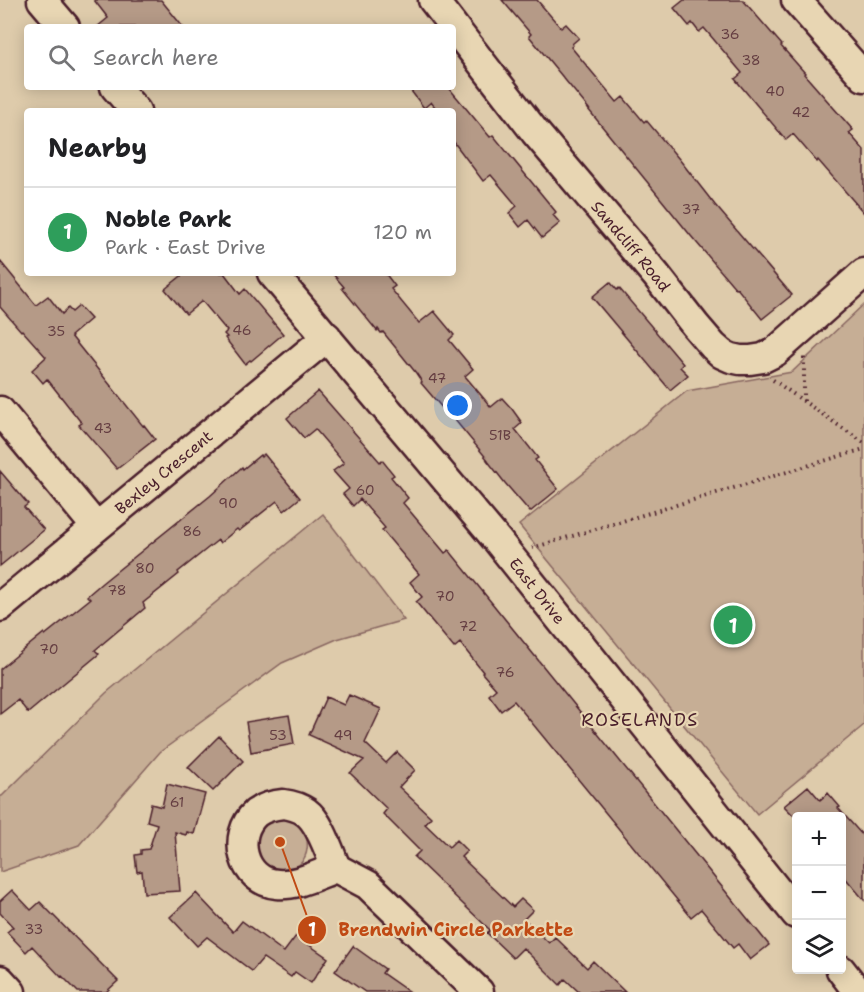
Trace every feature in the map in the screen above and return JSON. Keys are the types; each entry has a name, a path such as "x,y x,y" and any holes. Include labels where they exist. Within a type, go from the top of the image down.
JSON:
{"street":[{"path":"42,0 62,24"},
{"name":"Sandcliff Road","path":"433,0 452,24"},
{"path":"795,0 864,76"},
{"name":"Sandcliff Road","path":"456,30 535,132 656,275 695,326 722,354 731,358 750,360"},
{"path":"118,90 132,108"},
{"path":"750,360 763,358 775,352 864,273"},
{"name":"East Drive","path":"275,276 508,555 792,909"},
{"name":"Bexley Crescent","path":"0,608 327,337"},
{"path":"0,411 96,527"},
{"path":"336,868 368,885 479,992"},
{"path":"845,974 858,992"},
{"path":"0,980 11,992"}],"path":[{"path":"804,357 804,402"},
{"path":"750,360 765,375 864,443"},
{"path":"508,555 864,449"}],"shaded area":[{"path":"863,305 864,725 757,814 519,525 687,391 792,372"},
{"path":"323,514 404,620 337,639 282,663 160,752 79,845 0,872 0,796 106,693"},
{"path":"279,817 292,821 301,828 306,838 305,857 291,870 278,871 262,865 254,840 262,824"}],"building":[{"path":"94,0 161,0 181,24 101,24 108,18"},
{"path":"502,0 537,0 561,28 566,24 579,38 571,47 617,102 623,97 644,122 646,120 792,295 762,319 691,236"},
{"path":"684,0 743,0 782,45 853,130 849,133 864,150 864,213 793,134 786,140 735,79 742,73 704,28 699,32 692,23 689,26 674,8"},
{"path":"410,90 451,90 490,137 493,135 556,212 553,215 560,223 542,238 528,220 520,227 509,213 517,206 491,175 483,181 456,145 456,108 436,108 431,102 424,108"},
{"path":"0,261 36,305 48,296 62,314 68,308 72,312 79,306 91,319 71,336 155,439 117,469 79,425 82,423 47,379 43,383 32,370 46,357 0,307"},
{"path":"181,276 226,276 240,294 245,289 283,334 245,364 225,338 227,337 224,334 227,331 202,301 186,314 165,289"},
{"path":"335,276 387,276 395,286 391,289 419,323 434,311 454,335 449,340 473,369 465,376 491,407 502,398 512,409 522,423 515,429 538,458 535,460 558,489 530,512 450,414 449,416 421,383 416,373 383,332 381,333 378,329 377,331 342,288 344,287"},
{"path":"610,282 617,290 619,288 683,364 680,367 688,375 670,390 592,297"},
{"path":"318,391 380,462 382,460 394,475 391,477 408,498 403,503 445,553 449,550 769,945 750,960 738,944 733,948 701,909 691,917 514,701 501,711 489,695 496,689 483,672 460,643 454,648 416,602 422,597 410,582 419,574 382,530 385,528 360,499 353,506 343,494 349,489 333,471 344,463 315,429 304,438 287,418"},
{"path":"264,454 300,498 284,511 277,501 239,531 237,529 220,543 218,540 143,603 145,608 95,650 99,654 28,713 18,700 0,714 0,669 90,599 87,596 210,496 242,467 243,469"},
{"path":"0,471 28,504 24,507 44,530 0,566"},
{"path":"349,695 381,709 365,743 386,763 397,752 415,770 399,787 431,817 425,824 449,847 456,840 467,851 461,857 513,907 521,899 533,910 524,919 549,943 555,937 587,968 593,961 625,992 579,992 565,979 560,985 523,948 513,958 487,933 490,930 414,857 420,851 383,814 387,809 350,773 364,760 309,735 326,697 344,705"},
{"path":"289,715 294,744 251,752 246,722"},
{"path":"219,736 243,761 213,791 188,767"},
{"path":"167,784 205,794 194,834 187,832 186,835 175,832 180,891 144,893 142,871 137,872 135,855 141,854 141,850 149,849 157,824 147,821 151,804 162,807"},
{"path":"808,786 820,800 828,793 842,812 792,812 792,814 784,806"},
{"path":"846,817 864,837 864,900 846,879"},
{"path":"12,890 31,910 40,902 118,981 106,992 78,992 32,946 26,952 7,932 13,927 0,913 0,901"},
{"path":"196,893 233,932 242,921 284,952 296,936 328,958 311,983 295,972 291,977 263,958 252,971 207,937 197,946 170,917"},
{"path":"353,946 385,969 382,973 409,992 365,992 335,971"}],"place":[{"name":"Noble Park","path":"733,625"},
{"name":"Brendwin Circle Parkette","path":"280,842"}],"district":[{"name":"ROSELANDS","path":"640,720"}]}
